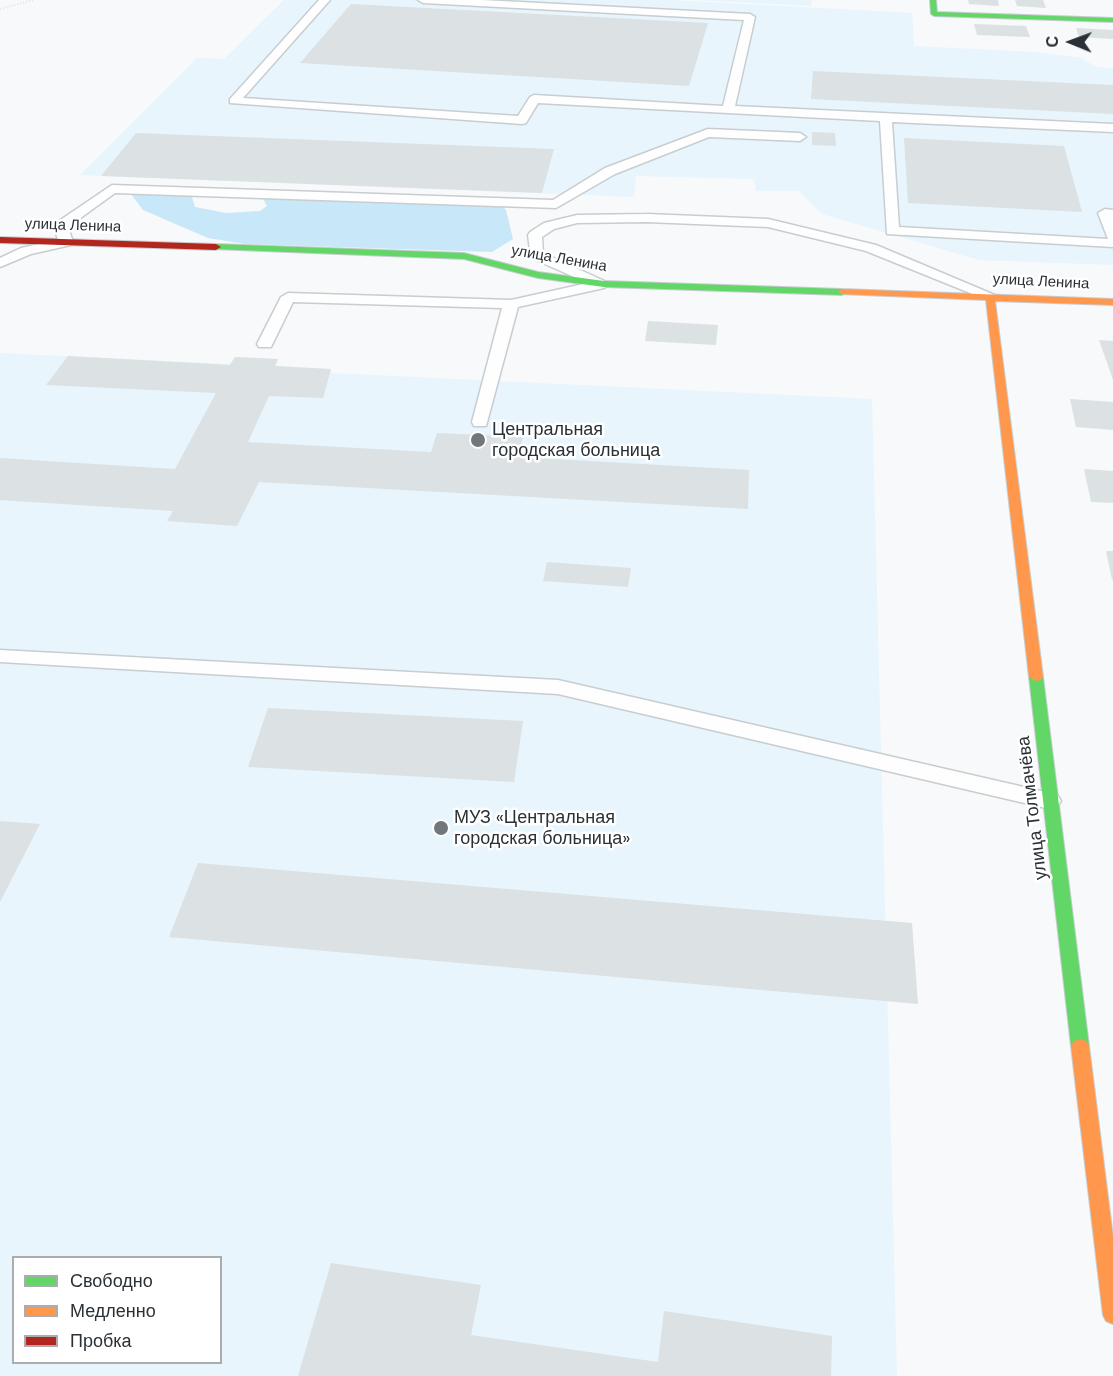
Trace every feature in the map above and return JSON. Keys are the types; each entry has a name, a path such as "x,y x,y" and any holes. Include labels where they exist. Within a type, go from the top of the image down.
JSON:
{"street":[{"path":"934,7 1113,20"},
{"name":"улица Ленина","path":"0,240 464,256 538,275 604,284 1113,302"},
{"name":"улица Толмачёва","path":"990,296 1113,1315"}],"lane":[{"path":"325,0 234,101 522,120 534,99 1113,128"},
{"path":"423,0 750,17 728,110"},
{"path":"886,118 892,231 1113,243"},
{"path":"0,264 26,251 66,242 61,226 112,189 556,204 610,171 708,133 800,137"},
{"path":"1113,214 1105,213 1113,236"},
{"path":"604,284 536,255 535,235 549,226 577,219 658,218 768,223 871,248 990,296"},
{"path":"266,344 288,297 511,304 604,284"},
{"path":"480,422 511,304"},
{"path":"0,656 558,687 1050,801"}],"path":[{"path":"0,9 33,0"}],"shaded area":[{"path":"284,0 670,0 912,13 914,46 1033,52 1082,58 1094,66 1113,69 1113,265 979,260 822,214 799,191 756,191 754,179 636,176 634,197 80,175 197,58 224,59"},
{"path":"696,0 812,0 811,6"},
{"path":"131,194 191,194 195,207 226,213 260,211 267,206 262,197 500,203 506,210 513,239 492,252 245,244 208,238 143,210"},
{"name":"МУЗ «Центральная городская больница»","path":"0,353 230,364 235,357 278,359 276,366 331,369 331,373 872,399 897,1376 0,1376"}],"building":[{"path":"968,0 998,0 999,6 969,4"},
{"path":"1015,0 1043,0 1046,8 1017,6"},
{"path":"351,4 708,23 689,86 300,63"},
{"path":"974,24 1026,26 1030,37 977,35"},
{"path":"1076,28 1113,30 1113,39 1079,37"},
{"path":"813,71 1113,85 1113,114 811,99"},
{"path":"812,132 835,133 836,146 812,145"},
{"path":"136,133 554,149 542,193 101,176"},
{"path":"904,138 1064,146 1082,212 908,203"},
{"path":"648,321 718,325 716,345 645,341"},
{"path":"1099,340 1113,341 1113,380"},
{"name":"Центральная городская больница","path":"68,356 230,365 235,357 278,359 275,366 331,369 323,398 269,396 248,442 431,452 437,433 523,437 518,457 749,470 748,509 259,482 237,526 167,521 173,511 0,500 0,458 175,469 216,393 46,385"},
{"path":"1070,399 1113,402 1113,430 1076,427"},
{"path":"1084,469 1113,471 1113,503 1091,502"},
{"path":"1106,551 1113,551 1112,580"},
{"path":"547,562 631,568 628,587 543,581"},
{"path":"268,708 523,721 514,782 248,767"},
{"path":"0,821 40,824 0,902"},
{"path":"198,863 912,923 918,1004 169,937"},
{"path":"331,1263 481,1285 471,1335 658,1362 664,1311 832,1336 831,1376 298,1376"}],"traffic: fast":[{"path":"933,0 934,14 1113,20"},
{"path":"216,247 464,256 538,275 604,284 842,292"},
{"path":"1036,677 1080,1046"}],"traffic: slow":[{"path":"842,292 1113,302"},
{"path":"990,296 1036,677"},
{"path":"1080,1046 1113,1315"}],"traffic: jam":[{"path":"0,240 216,247"}],"place":[{"name":"Центральная городская больница","path":"478,440"},
{"name":"МУЗ «Центральная городская больница»","path":"441,828"}]}
